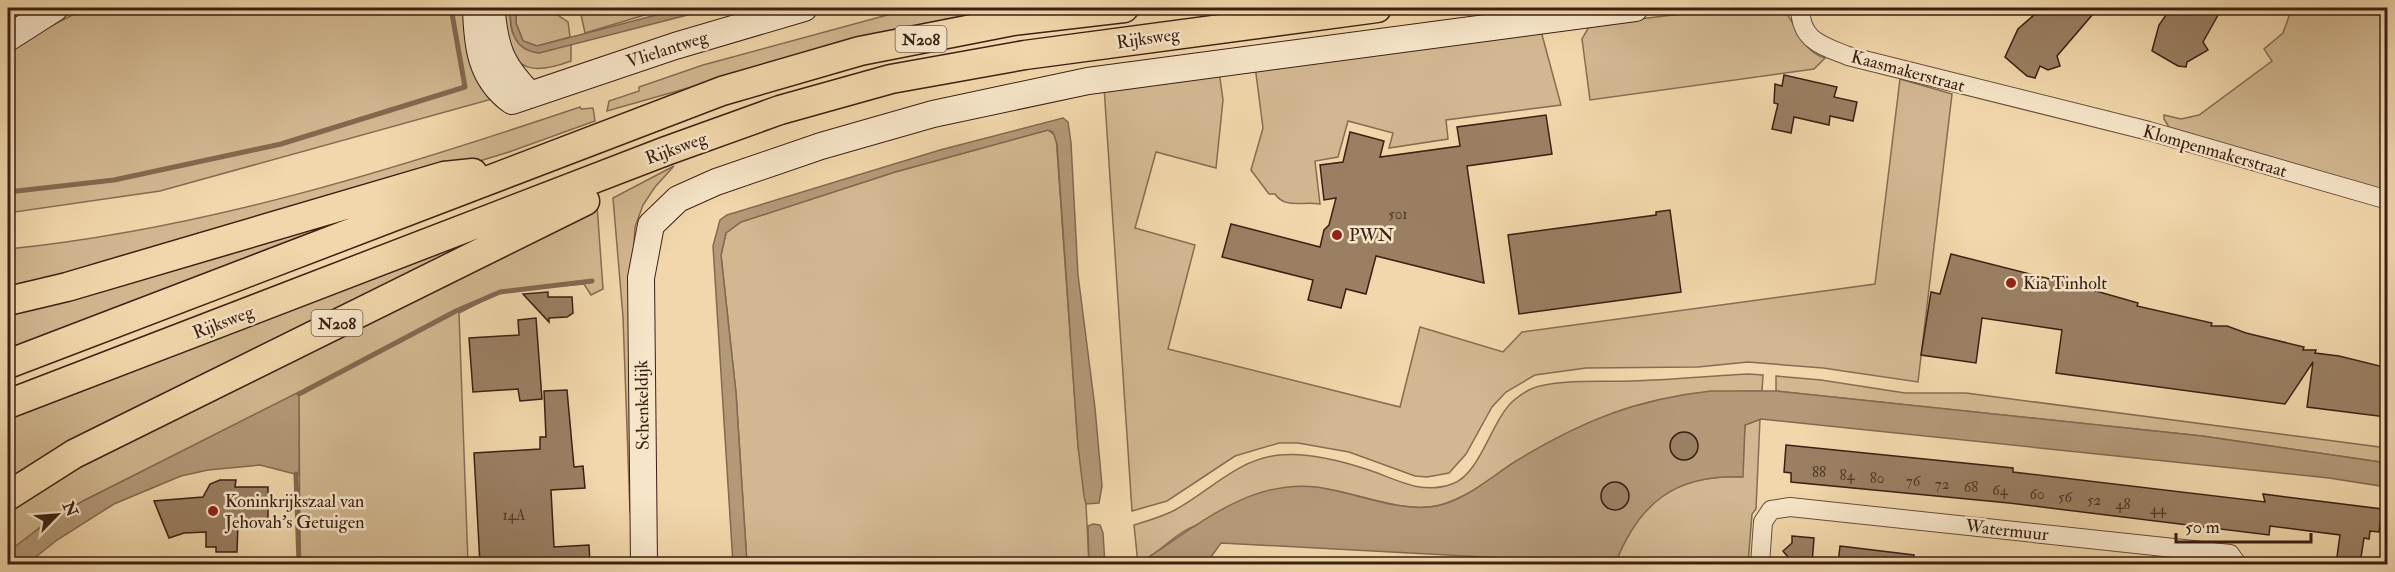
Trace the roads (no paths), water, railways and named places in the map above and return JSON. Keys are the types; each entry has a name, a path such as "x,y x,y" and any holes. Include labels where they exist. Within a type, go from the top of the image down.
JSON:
{"main road":[{"name":"Rijksweg","path":"8,364 722,91 860,51 1013,21 1124,8"},
{"name":"Rijksweg","path":"8,404 666,151 780,110 891,79 1025,55 1377,8"},
{"name":"N208","path":"8,496 74,454 484,249 617,186 666,151"},
{"name":"N208","path":"8,301 67,287 444,177 514,169"}],"street":[{"path":"8,23 27,8"},
{"path":"8,38 55,8"},
{"path":"476,8 480,54 485,71 502,94 521,98"},
{"path":"491,8 494,37 503,63 521,98"},
{"name":"Vlielantweg","path":"521,98 675,46 804,8"},
{"name":"Rijksweg","path":"645,245 651,225 678,199 716,182 821,146 933,114 1099,80 1635,8"},
{"name":"Kaasmakerstraat","path":"1800,8 1800,24 1816,43 1848,56 2040,106"},
{"name":"Klompenmakerstraat","path":"2040,106 2149,131 2388,200"},
{"name":"Schenkeldijk","path":"644,564 641,278 645,245"},
{"name":"Watermuur","path":"1760,564 1764,522 1771,510 1790,507 2230,554 2237,564"}],"waterway":[{"path":"8,192 114,180 281,144 465,87 451,8"},
{"path":"299,394 456,311 500,292 592,281"},
{"path":"296,474 299,564"}],"place":[{"name":"PWN","path":"1337,235"},
{"name":"Kia Tinholt","path":"2011,283"},
{"name":"Koninkrijkszaal van Jehovah's Getuigen","path":"213,511"}]}
